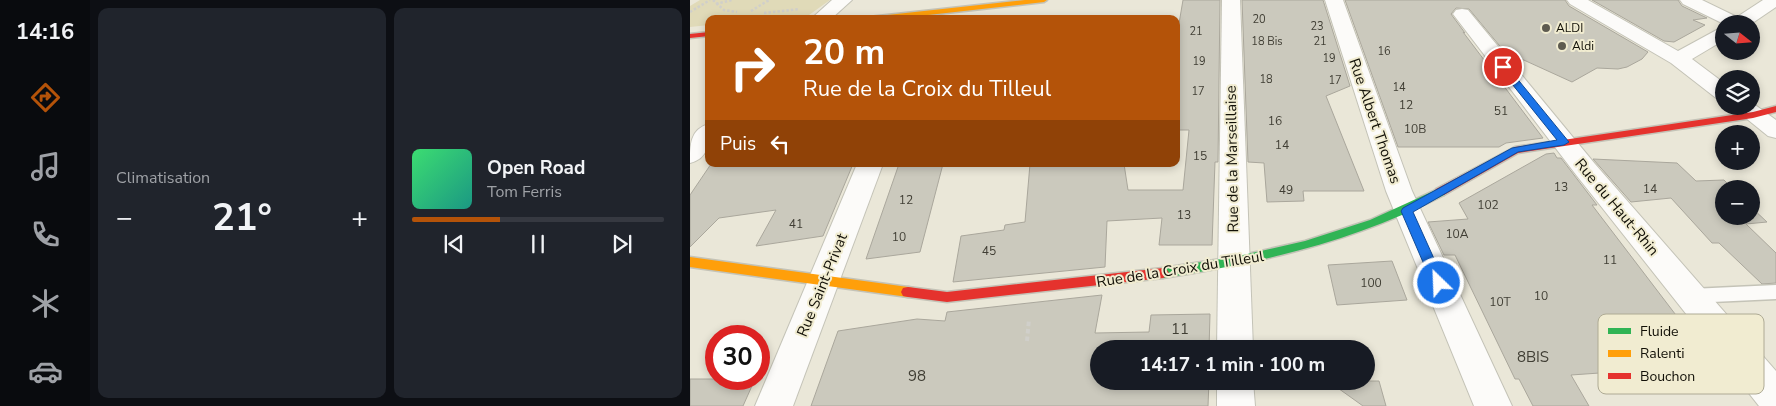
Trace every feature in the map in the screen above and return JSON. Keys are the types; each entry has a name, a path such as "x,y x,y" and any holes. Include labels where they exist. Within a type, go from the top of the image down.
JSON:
{"street":[{"path":"825,15 843,0"},
{"path":"931,15 981,3 1044,0"},
{"name":"Rue de la Marseillaise","path":"1231,0 1235,340"},
{"name":"Rue Albert Thomas","path":"1334,0 1407,211 1494,406"},
{"path":"1576,0 1678,59 1715,86"},
{"path":"1689,0 1720,15"},
{"path":"1752,15 1774,0"},
{"name":"Rue du Haut-Rhin","path":"1462,14 1564,142 1706,314"},
{"path":"690,36 705,34"},
{"path":"1678,59 1715,37"},
{"name":"Rue de la Croix du Tilleul","path":"1760,110 1776,109"},
{"name":"Rue de la Croix du Tilleul","path":"690,262 947,297 1125,279 1234,263 1304,247 1407,211 1515,150 1723,115"},
{"path":"1753,115 1776,131"},
{"path":"690,155 705,136"},
{"name":"Rue Saint-Privat","path":"774,406 869,167"},
{"name":"Rue du Haut-Rhin","path":"1764,384 1776,398"},
{"path":"1235,390 1236,406"}],"lane":[{"path":"1691,296 1776,292"}],"path":[{"path":"690,12 712,0 717,0"},
{"path":"712,0 724,10 737,12"},
{"path":"716,4 732,0"},
{"path":"751,11 769,0"},
{"path":"764,13 805,8"}],"shaded area":[{"path":"700,0 830,0 809,15 705,15 705,25 690,27 690,6"}],"building":[{"path":"1183,0 1220,0 1218,162 1215,162 1212,245 1159,245 1162,218 1107,221 1105,267 953,282 961,236 1004,230 1005,225 1025,222 1030,167 1124,167 1128,190 1183,190 1189,130 1180,130 1180,18"},
{"path":"1242,0 1323,0 1350,86 1326,96 1364,191 1303,191 1304,201 1267,202 1264,163 1248,162"},
{"path":"1345,0 1565,0 1569,6 1648,52 1642,59 1627,67 1618,69 1597,68 1572,82 1504,51 1469,9 1456,8 1451,14 1465,33 1463,32 1543,138 1506,143 1499,147 1398,147"},
{"path":"1592,0 1678,0 1682,6 1707,18 1693,20 1705,25 1674,42 1664,41"},
{"path":"1554,153 1557,158 1561,158 1597,205 1592,205 1675,314 1598,314 1598,373 1571,375 1589,406 1533,406 1519,379 1515,379 1455,255 1444,255 1428,222 1468,219 1459,203 1546,154"},
{"path":"1593,159 1677,163 1696,181 1715,180 1715,225 1747,225 1776,253 1776,283 1762,284 1719,243 1712,243 1671,198 1631,202"},
{"path":"709,167 852,167 823,236 756,246 776,210 719,218 690,247 690,195"},
{"path":"898,167 942,167 920,252 866,259"},
{"path":"1760,215 1767,222 1760,223"},
{"path":"1392,261 1407,300 1337,305 1328,265"},
{"path":"1102,295 1095,333 1149,332 1151,315 1210,314 1209,340 1090,340 1090,390 1209,390 1208,406 811,406 838,331 917,319 945,321 947,312"},
{"path":"690,379 705,379 705,390 750,390 743,406 690,406"},
{"path":"1375,381 1379,381 1386,406 1363,406 1341,390 1375,390"}],"traffic: fast":[{"path":"1163,273 1270,254 1340,235 1408,209 1440,192"}],"traffic: slow":[{"path":"906,15 1044,0"},
{"path":"690,262 908,292"}],"traffic: jam":[{"path":"690,36 705,34"},
{"path":"1440,192 1515,150 1753,115 1776,109"},
{"path":"908,292 947,297 1163,273"}],"place":[{"name":"ALDI","path":"1546,28"},
{"name":"Aldi","path":"1562,46"}],"route":[{"path":"1439,283 1407,211 1515,150 1564,142 1503,67"}]}
